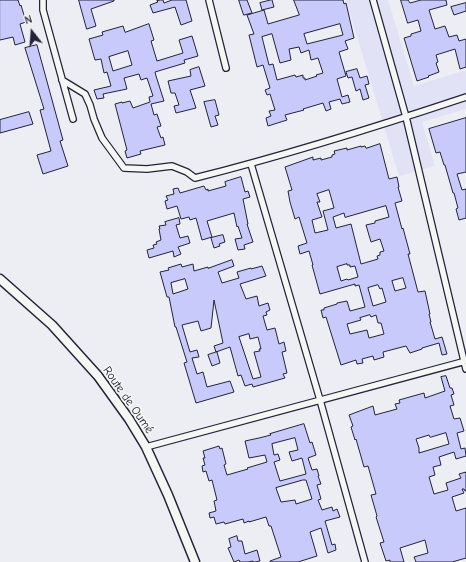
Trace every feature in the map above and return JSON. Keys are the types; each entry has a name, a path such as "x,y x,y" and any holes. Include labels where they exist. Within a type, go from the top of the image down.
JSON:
{"main road":[{"name":"Route de Oumé","path":"0,279 52,325 98,376 130,420 146,447 168,495 195,562"}],"street":[{"path":"43,0 44,10 73,119"},
{"path":"209,0 226,68"},
{"path":"373,0 406,117 466,369"},
{"path":"62,80 85,94 102,138 124,168 147,169 172,166 195,178 250,164 406,117 466,97"},
{"path":"250,164 320,400 365,562"},
{"path":"146,447 465,361"}],"shaded area":[{"path":"346,0 388,0 414,86 466,70 466,109 422,122 435,166 399,176"}],"building":[{"path":"0,0 18,0 20,6 21,5 26,22 20,24 25,42 15,45 13,37 0,40"},
{"path":"79,0 114,1 91,9 96,26 87,29"},
{"path":"163,0 164,3 172,0 186,0 192,21 181,25 175,7 153,13 150,5"},
{"path":"239,0 247,0 252,13 244,15"},
{"path":"272,0 274,7 262,10 260,3"},
{"path":"294,0 343,0 344,4 346,3 354,38 345,41 348,49 339,52 346,76 337,79 342,97 348,95 350,102 342,104 340,99 329,102 331,109 326,111 323,103 285,115 287,120 268,126 266,118 271,116 269,111 275,110 270,94 267,95 265,90 270,88 263,65 257,67 249,35 254,34 247,15 264,10 268,24 299,15","holes":["340,24 343,35 307,44 304,34","272,34 280,63 291,60 289,49 299,47 301,53 309,50 311,60 318,58 323,73 305,80 303,75 296,77 295,75 277,80 273,64 269,65 262,37"]},
{"path":"401,0 408,0 410,3 421,0 446,0 447,5 429,10 435,29 445,26 449,37 457,35 459,41 466,39 466,67 460,69 455,49 436,55 438,62 436,63 439,72 417,81 404,38 421,31 418,20 408,23"},
{"path":"466,3 466,11 454,15 451,7"},
{"path":"149,24 154,40 151,41 157,61 183,53 179,40 192,36 198,56 184,60 185,63 155,72 164,101 151,104 154,115 157,114 161,126 157,127 161,138 163,137 165,145 140,151 141,154 127,158 125,151 127,150 115,104 130,101 133,108 150,102 149,97 153,96 147,78 141,80 139,74 124,78 127,89 103,94 104,98 97,99 94,90 111,86 107,72 104,73 101,59 95,60 89,39 103,35 102,32 123,26 125,32","holes":["128,51 132,65 113,71 109,57"]},
{"path":"37,45 63,140 60,141 68,166 43,174 37,155 51,151 40,110 44,109 25,48"},
{"path":"199,67 205,86 190,90 196,108 176,113 174,106 179,105 175,93 171,93 168,81 191,76 190,70"},
{"path":"357,69 360,78 367,76 369,84 365,85 369,98 363,100 360,89 356,91 352,77 348,78 346,72"},
{"path":"215,100 219,115 215,116 218,125 211,127 204,102"},
{"path":"29,112 33,124 0,133 0,120"},
{"path":"466,118 466,172 457,174 462,190 466,189 466,218 459,220 456,209 458,208 445,165 440,152 436,153 429,129"},
{"path":"380,144 389,179 397,177 402,201 395,203 410,254 408,254 418,292 425,291 430,314 430,322 435,339 442,337 447,354 442,355 439,343 410,353 406,346 383,352 384,357 374,360 373,356 362,359 363,363 357,364 356,360 341,365 326,317 323,318 321,310 324,310 324,308 337,303 347,301 350,311 365,307 359,285 355,286 355,284 320,294 309,251 300,254 298,246 307,243 299,217 295,219 290,202 288,191 292,190 285,167 313,157 313,160 321,158 321,160 332,157 332,155 335,154 334,151 347,148 347,150 361,146 365,146 366,148","holes":["329,190 334,208 323,211 328,230 315,233 312,220 322,217 317,202 320,202 317,194","386,206 389,217 366,225 371,242 380,239 384,251 380,252 380,255 377,256 378,259 361,264 351,224 336,228 333,217 344,213 345,217","347,264 350,265 350,267 355,266 358,277 341,281 337,267","403,278 406,288 395,291 392,281","378,285 380,289 382,288 386,302 373,306 368,288","376,315 378,323 381,323 384,334 369,338 367,330 350,334 347,324 361,320 360,318"]},
{"path":"241,177 245,192 248,191 250,197 243,199 247,224 253,242 244,245 245,249 238,250 235,239 242,238 238,226 237,227 234,213 207,221 212,237 202,240 196,218 190,220 189,217 181,219 177,206 167,209 165,201 168,200 166,196 174,194 173,189 178,188 180,193 204,186 206,190 208,189 208,191 226,186 225,182"},
{"path":"179,218 180,224 176,225 180,238 188,236 190,243 178,247 181,254 174,257 173,251 149,258 147,250 154,248 153,245 157,244 156,242 161,240 159,226 166,225 165,222"},
{"path":"223,235 225,242 214,248 211,238"},
{"path":"232,260 234,266 218,272 222,283 239,278 237,272 262,266 266,276 240,284 246,299 257,296 259,306 268,303 270,310 266,312 267,315 263,316 267,330 275,328 279,344 284,342 286,351 282,352 287,373 283,374 285,378 253,387 252,384 245,386 241,375 238,376 230,347 216,352 214,346 223,343 214,300 211,328 201,331 198,321 182,325 190,352 197,350 199,357 192,358 197,374 203,372 207,387 230,381 234,392 196,403 184,363 187,362 175,327 169,297 167,297 160,272 169,270 168,268 181,264 182,267 193,264 194,271","holes":["185,279 188,289 173,294 171,283","249,334 250,339 258,337 261,349 259,349 260,351 254,352 261,377 253,379 239,337"]},
{"path":"217,352 220,363 212,366 208,355"},
{"path":"446,376 450,388 452,388 454,394 451,395 454,405 450,406 454,419 460,418 464,431 457,433 461,449 465,448 466,456 456,459 454,452 439,457 441,465 433,467 435,475 429,477 434,494 448,490 446,483 461,478 459,474 466,472 466,491 462,489 464,493 452,497 456,511 466,508 466,558 452,562 416,562 414,557 428,553 425,540 400,548 404,562 390,562 390,560 386,561 380,543 384,542 371,495 376,494 368,466 364,467 351,427 353,426 349,415 373,406 375,415 397,409 395,404 400,403 399,400 424,393 425,398 445,391 441,377","holes":["446,433 449,444 419,453 416,439 429,435 430,437"]},
{"path":"304,424 310,443 312,442 316,455 308,458 312,470 317,469 321,484 317,485 321,499 318,500 322,510 332,507 333,511 337,509 340,517 325,521 332,545 335,544 336,550 328,553 321,528 310,532 317,556 298,562 270,562 281,557 271,526 269,526 266,517 244,523 243,519 225,524 224,522 216,524 214,517 210,518 209,513 216,511 214,501 217,500 212,480 209,481 206,471 203,472 202,466 205,465 203,458 205,458 203,451 219,446 220,449 222,448 227,475 267,462 265,455 249,458 245,441 271,435 270,434","holes":["295,438 298,450 289,452 292,461 302,458 306,474 280,481 274,462 280,460 278,454 274,455 272,444","306,480 312,499 296,504 295,500 281,502 276,488"]},
{"path":"237,536 238,541 242,541 245,554 257,550 260,561 240,562 239,560 234,562 228,548 231,547 229,539"}]}
